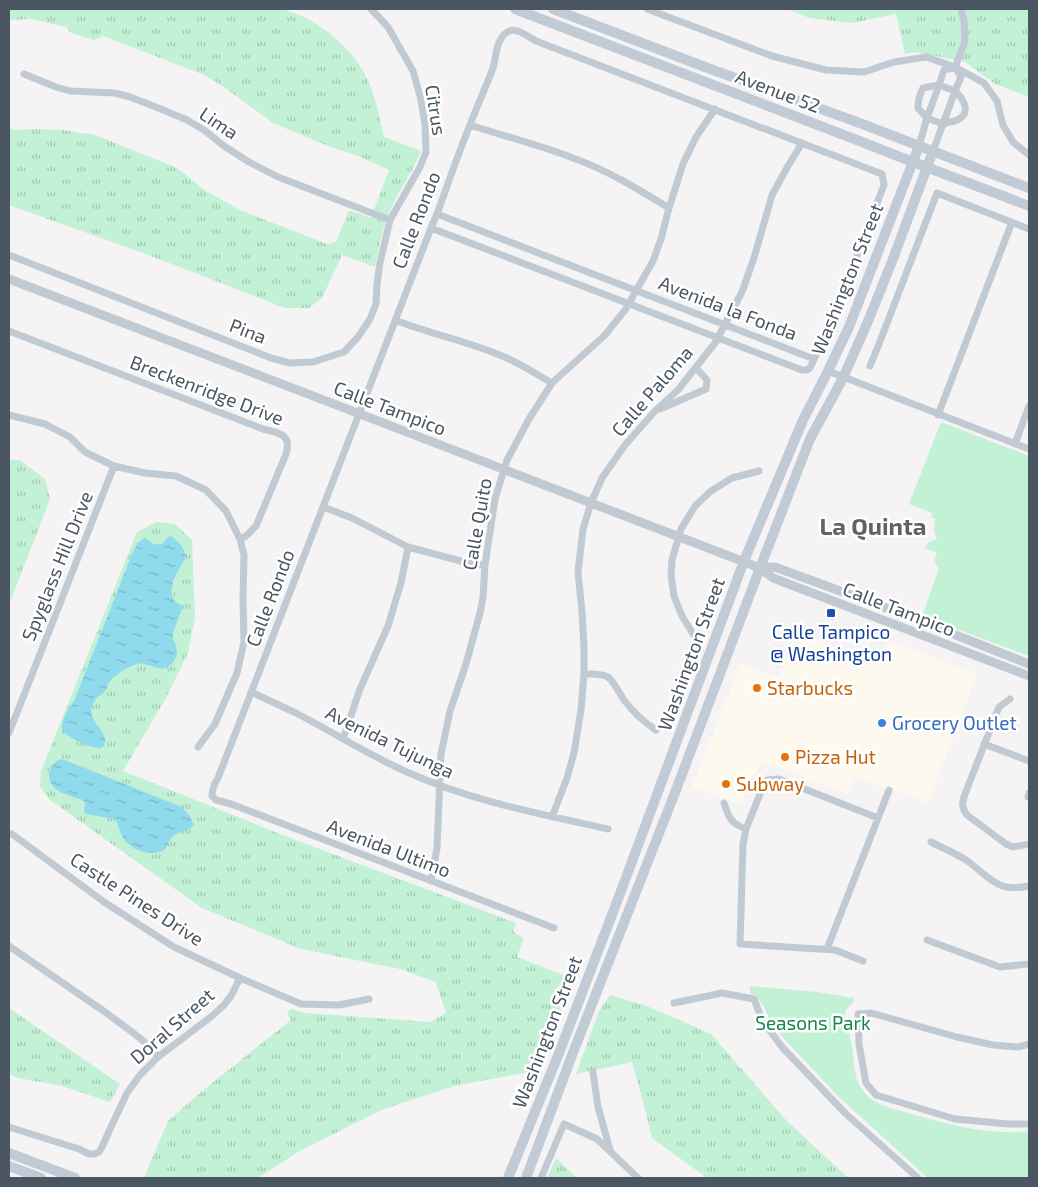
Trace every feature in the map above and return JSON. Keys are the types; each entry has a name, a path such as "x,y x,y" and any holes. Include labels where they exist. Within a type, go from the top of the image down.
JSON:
{"main road":[{"name":"Avenue 52","path":"515,9 1029,206"},
{"name":"Avenue 52","path":"553,9 1029,188"},
{"name":"Washington Street","path":"508,1178 559,1053 744,562 803,420 849,327 919,146"},
{"name":"Washington Street","path":"526,1178 810,439 843,378 869,319 933,151"},
{"path":"9,1153 75,1178"},
{"path":"9,1166 41,1178"}],"street":[{"name":"Citrus","path":"371,9 388,28 412,71 426,124 426,152 420,168 390,220"},
{"path":"647,9 772,56 826,70 864,72 894,62 926,58 955,67 984,83 997,101 1003,125 1012,142 1029,155"},
{"path":"955,67 965,42 962,9"},
{"name":"Calle Rondo","path":"212,796 213,786 218,778 431,228 493,67 500,42 503,36 510,30 515,30 536,41 882,174 884,185 833,318 814,359"},
{"path":"919,146 944,70 955,67"},
{"path":"933,151 961,77 955,67"},
{"name":"Lima","path":"24,74 70,91 114,93 156,107 188,120 248,162 278,177 390,220"},
{"path":"939,85 955,91 963,98 965,104 965,112 957,120 943,124 927,118 918,108 918,100 923,88 939,85"},
{"name":"Calle Quito","path":"430,881 437,848 441,754 450,711 480,614 494,498 506,460 552,383 605,335 629,304 653,261 683,164 696,136 714,109"},
{"path":"470,124 574,158 641,190 668,208"},
{"name":"Calle Paloma","path":"552,817 567,778 574,753 581,710 584,674 582,612 578,572 583,529 591,503 602,478 625,445 655,411 678,390 718,338 742,292 772,195 802,143"},
{"path":"870,366 937,193 1029,229"},
{"name":"Avenida la Fonda","path":"431,228 802,370 810,368 814,359 436,214"},
{"name":"Pina","path":"9,255 271,358 290,363 314,362 344,352 358,337 370,319 376,304 380,263 390,220"},
{"path":"938,415 1012,222"},
{"name":"Calle Tampico","path":"9,279 678,536 760,568 773,578 1029,676"},
{"path":"395,320 470,344 509,359 552,383"},
{"name":"Breckenridge Drive","path":"9,331 263,429 280,433 287,443 286,454 256,526 240,539"},
{"path":"655,411 706,389 706,380 696,368"},
{"path":"828,371 1029,449"},
{"path":"1015,444 1029,406"},
{"path":"9,414 45,424 70,437 85,452 114,466 145,473 176,476 206,490 226,511 240,539 244,555 244,642 237,672 215,724 198,747"},
{"name":"Spyglass Hill Drive","path":"9,733 114,466"},
{"path":"695,637 682,616 674,596 671,568 678,536 685,520 695,506 711,491 732,478 759,471"},
{"path":"323,507 352,518 408,547 472,564 485,564"},
{"path":"343,739 360,688 388,626 401,584 408,547"},
{"name":"Calle Tampico","path":"760,568 775,567 1029,664"},
{"path":"584,674 598,674 608,678 641,720 656,730"},
{"name":"Avenida Tujunga","path":"251,692 407,772 440,785 476,798 608,829"},
{"path":"1010,699 999,707 962,802 964,811 974,821 1006,844 1013,847 1029,844"},
{"path":"984,744 1029,760"},
{"path":"863,961 835,950 740,944 743,844 746,829 764,784 770,779 779,779 878,818"},
{"path":"827,949 889,790"},
{"name":"Avenida Ultimo","path":"212,796 216,800 231,804 554,928"},
{"path":"724,803 732,823 746,829"},
{"name":"Castle Pines Drive","path":"9,833 104,902 174,947 240,978 302,1004 339,1005 369,999"},
{"path":"931,842 956,854 987,878 1000,885 1014,888 1029,886"},
{"path":"927,940 1000,967 1029,964"},
{"path":"9,946 137,1036 158,1057"},
{"name":"Doral Street","path":"9,1127 79,1149 89,1154 99,1152 133,1084 140,1074 158,1057 224,1005 240,978"},
{"path":"674,1003 722,993 754,999 762,1020 782,1047 846,1114 918,1178"},
{"path":"1029,1044 1018,1047 993,1045 957,1037 870,1012 858,1014 858,1044 866,1083 876,1095 955,1119 1029,1124"},
{"path":"593,1072 598,1107 610,1152"},
{"path":"541,1178 564,1124 597,1139 638,1178"}],"shaded area":[{"path":"796,632 878,665 888,640 977,674 928,803 855,776 847,794 762,761 752,778 741,805 692,787 741,664 778,678"}],"green space":[{"path":"9,9 283,9 308,19 326,31 351,54 363,71 376,102 384,137 421,151 389,213 375,267 342,255 322,298 309,308 285,308 146,254 9,205 9,128 13,130 62,130 95,135 177,168 206,191 240,210 327,244 336,242 349,210 371,218 389,170 273,123 221,85 202,74 103,36 94,40 71,33 66,27 30,19 9,20"},
{"path":"786,9 1029,9 1029,97 995,84 965,62 916,52 905,54 896,14 852,23 810,18"},
{"path":"941,422 1029,456 1029,656 922,616 939,568 934,561 937,553 925,548 929,542 937,539 934,531 935,519 931,517 932,513 909,504"},
{"path":"9,460 20,460 45,479 50,499 9,605"},
{"path":"156,522 175,524 192,540 195,617 188,653 166,698 123,771 280,834 516,923 513,932 524,938 517,957 573,979 539,1070 454,1086 381,1110 298,1152 258,1178 144,1178 168,1121 291,1020 287,1013 291,1009 306,1013 430,1022 446,1013 436,982 400,969 301,949 202,908 50,800 40,787 41,771 137,532"},
{"name":"Seasons Park","path":"750,986 817,992 854,998 853,1003 846,1012 845,1021 851,1041 857,1081 868,1097 890,1108 953,1125 998,1132 1029,1131 1029,1178 928,1178 839,1097 773,1027 764,1007 756,996 750,993"},
{"path":"610,995 647,1006 711,1034 786,1120 848,1178 707,1178 652,1138 632,1062 576,1074 599,1011"},
{"path":"9,1008 120,1084 110,1102 62,1086 18,1078 9,1074"},
{"path":"556,1158 577,1178 547,1178"}],"water":[{"path":"171,536 185,552 185,559 175,576 172,590 172,596 181,605 182,609 173,634 177,650 176,658 169,666 164,668 137,664 123,670 113,678 106,690 95,700 92,707 94,720 105,737 105,742 102,748 86,745 62,730 64,718 74,701 134,549 144,538 153,544 162,544"},
{"path":"61,759 182,807 190,816 194,825 187,831 173,836 162,851 152,853 135,849 123,838 116,820 86,814 84,812 85,802 62,793 53,786 49,774 53,765"}],"place":[{"name":"Calle Tampico @ Washington","path":"831,613"},
{"name":"Starbucks","path":"757,688"},
{"name":"Grocery Outlet","path":"882,723"},
{"name":"Pizza Hut","path":"785,757"},
{"name":"Subway","path":"726,784"}],"district":[{"name":"La Quinta","path":"873,527"}]}
